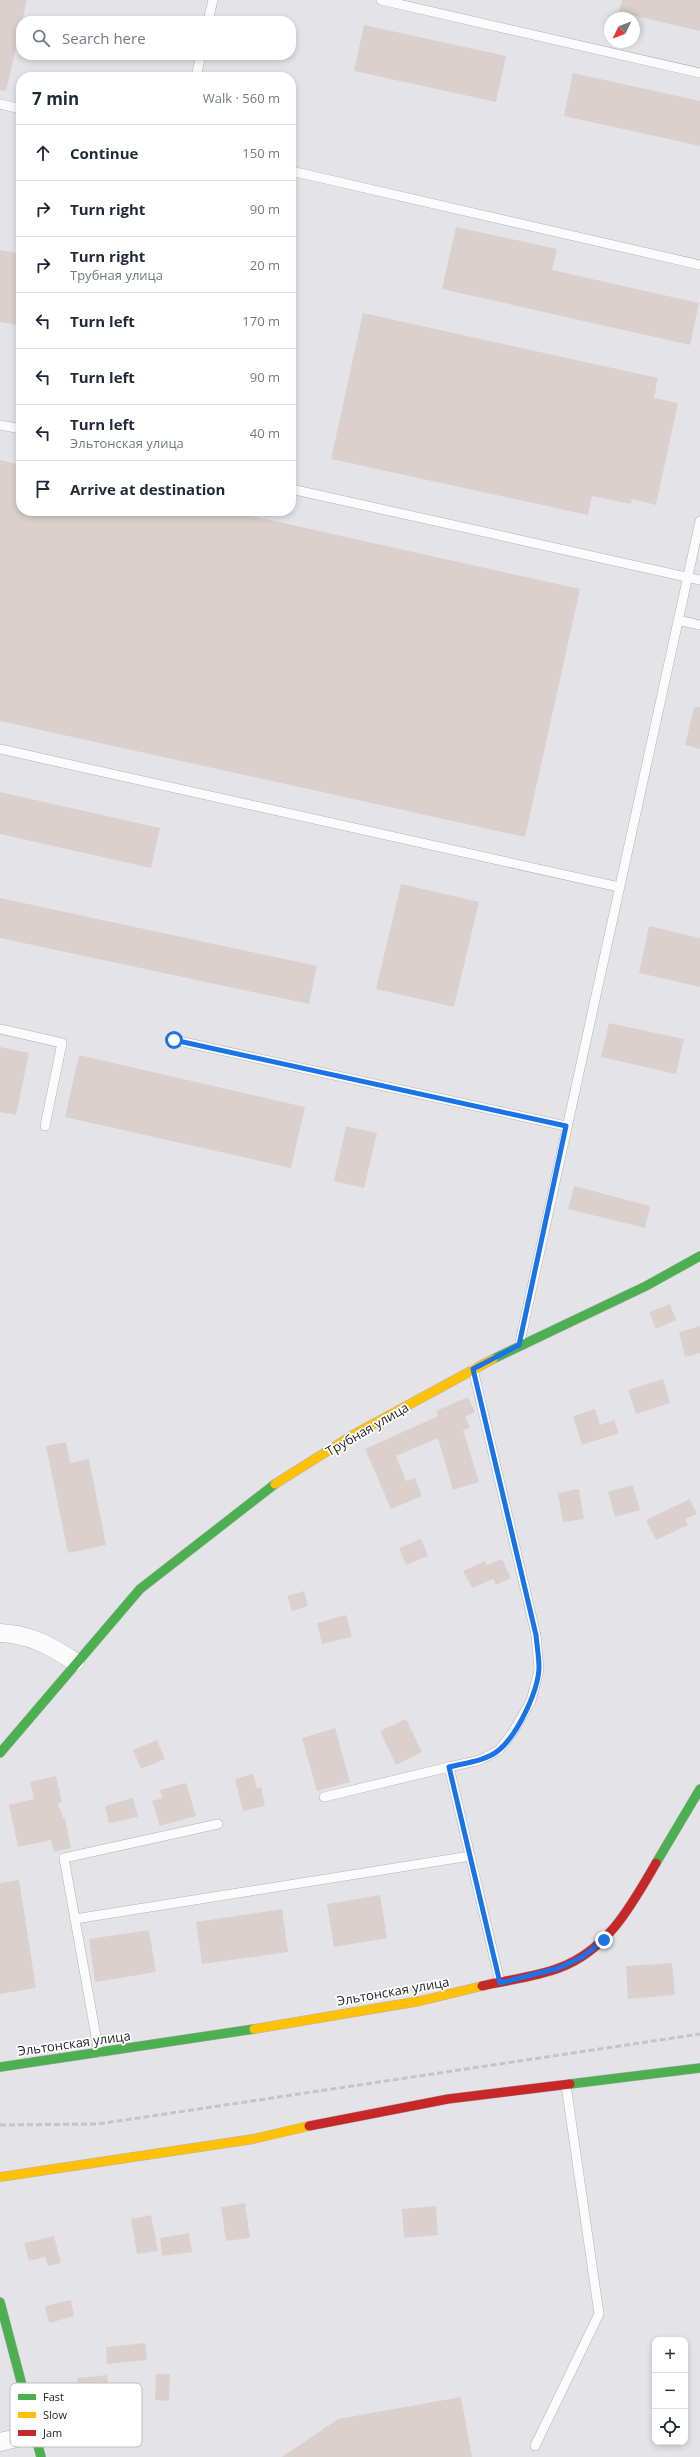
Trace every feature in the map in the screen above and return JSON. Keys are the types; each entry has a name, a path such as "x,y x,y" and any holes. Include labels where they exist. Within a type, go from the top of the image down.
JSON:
{"street":[{"name":"Трубная улица","path":"0,1753 76,1662 140,1589 277,1483 353,1435 473,1369 519,1345 646,1286 700,1256"},
{"path":"0,1633 16,1634 49,1644 76,1662"},
{"name":"Эльтонская улица","path":"0,2068 215,2036 420,2001 559,1968 582,1957 604,1940 626,1914 700,1789"},
{"path":"0,2177 253,2139 354,2116 448,2099 700,2068"},
{"path":"0,2302 21,2383"},
{"path":"0,2442 10,2440"},
{"path":"38,2447 41,2457"}],"lane":[{"path":"209,16 213,0"},
{"path":"381,0 700,73"},
{"path":"197,72 199,60"},
{"path":"0,104 16,108"},
{"path":"296,172 700,265"},
{"path":"0,425 16,428"},
{"path":"296,490 700,580"},
{"path":"519,1345 700,521"},
{"path":"678,620 700,625"},
{"path":"0,749 619,887"},
{"path":"0,1029 62,1043 45,1126"},
{"path":"174,1040 566,1126"},
{"path":"324,1797 480,1760 499,1750 513,1732 531,1701 539,1670 536,1635 473,1369"},
{"path":"449,1767 500,1983"},
{"path":"99,2053 64,1858 218,1824"},
{"path":"75,1919 470,1856"},
{"path":"535,2446 599,2314 566,2085"}],"building":[{"path":"0,0 27,0 23,16 16,16 16,48 6,91 0,90"},
{"path":"622,0 700,0 700,31 640,17 640,12 619,12"},
{"path":"364,25 506,56 496,102 354,71"},
{"path":"573,73 700,101 700,146 564,116"},
{"path":"456,227 557,249 552,270 699,303 690,345 442,289"},
{"path":"0,250 16,253 16,325 0,322"},
{"path":"363,313 658,378 654,398 678,403 656,505 632,499 631,504 592,496 588,515 331,459"},
{"path":"0,460 16,464 16,516 252,516 580,589 525,837 0,721"},
{"path":"694,707 700,707 700,749 685,745"},
{"path":"0,792 160,828 151,868 0,834"},
{"path":"401,884 479,902 454,1007 376,989"},
{"path":"0,898 317,966 309,1004 0,938"},
{"path":"649,926 700,938 700,987 639,973"},
{"path":"609,1023 684,1039 676,1074 601,1057"},
{"path":"0,1047 29,1053 16,1115 0,1112"},
{"path":"79,1055 305,1107 291,1168 65,1117"},
{"path":"346,1126 377,1133 364,1188 334,1181"},
{"path":"574,1186 650,1206 645,1228 568,1209"},
{"path":"670,1304 676,1320 656,1329 649,1312"},
{"path":"700,1326 700,1353 685,1357 679,1332"},
{"path":"663,1379 670,1403 636,1414 628,1390"},
{"path":"468,1397 475,1412 465,1417 470,1428 463,1430 479,1482 453,1490 438,1438 396,1456 406,1481 415,1478 422,1496 391,1509 365,1449 438,1416 436,1411"},
{"path":"595,1409 600,1425 614,1420 619,1433 582,1445 573,1416"},
{"path":"66,1442 70,1463 89,1459 106,1545 68,1553 46,1446"},
{"path":"633,1485 640,1510 615,1517 608,1492"},
{"path":"579,1489 584,1519 563,1522 558,1493"},
{"path":"690,1499 697,1514 685,1519 688,1525 656,1540 646,1520"},
{"path":"421,1539 428,1556 406,1565 399,1548"},
{"path":"502,1559 511,1578 496,1585 493,1579 472,1588 463,1571 485,1561 487,1565"},
{"path":"304,1591 308,1606 292,1611 287,1596"},
{"path":"346,1615 352,1637 322,1644 317,1623"},
{"path":"406,1719 422,1752 396,1765 380,1731"},
{"path":"335,1728 350,1782 317,1791 302,1738"},
{"path":"157,1740 165,1759 141,1769 133,1750"},
{"path":"253,1774 257,1788 261,1787 265,1806 243,1811 235,1779"},
{"path":"56,1776 62,1802 58,1804 63,1818 65,1818 71,1848 54,1852 51,1840 18,1847 9,1805 34,1799 30,1782"},
{"path":"186,1783 196,1816 160,1826 152,1801 163,1798 160,1790"},
{"path":"133,1798 138,1817 109,1823 105,1806"},
{"path":"19,1880 36,1988 0,1994 0,1883"},
{"path":"380,1895 387,1938 334,1947 327,1904"},
{"path":"282,1909 288,1952 202,1964 196,1922"},
{"path":"149,1930 156,1972 95,1982 89,1939"},
{"path":"672,1963 675,1995 628,1999 626,1966"},
{"path":"245,2203 250,2238 226,2241 221,2207"},
{"path":"436,2206 438,2235 404,2238 402,2209"},
{"path":"151,2215 158,2251 137,2254 131,2219"},
{"path":"189,2233 192,2252 162,2256 160,2238"},
{"path":"54,2236 61,2263 48,2266 45,2257 29,2261 24,2243"},
{"path":"71,2300 74,2316 49,2323 45,2306"},
{"path":"145,2343 147,2360 107,2364 106,2347"},
{"path":"156,2374 170,2374 169,2401 155,2400"},
{"path":"107,2375 108,2383 78,2383 77,2378"},
{"path":"461,2397 472,2457 282,2457 338,2419"}],"railway":[{"path":"0,2125 98,2124 700,2034"}],"traffic: fast":[{"path":"493,1359 646,1286 700,1256"},
{"path":"0,1753 140,1589 275,1484"},
{"path":"656,1863 700,1789"},
{"path":"0,2067 254,2029"},
{"path":"570,2084 700,2068"},
{"path":"0,2302 21,2383"},
{"path":"38,2447 41,2457"}],"traffic: slow":[{"path":"275,1484 353,1435 493,1359"},
{"path":"254,2029 420,2001 482,1986"},
{"path":"0,2177 253,2139 309,2126"}],"traffic: jam":[{"path":"482,1986 550,1971 576,1960 591,1950 605,1938 617,1924 638,1894 656,1863"},
{"path":"309,2126 448,2099 570,2084"}],"route":[{"path":"174,1040 566,1126 519,1345 473,1369 536,1635 539,1670 531,1701 513,1732 499,1750 480,1760 449,1767 500,1983 559,1968 582,1957 604,1940"}]}
